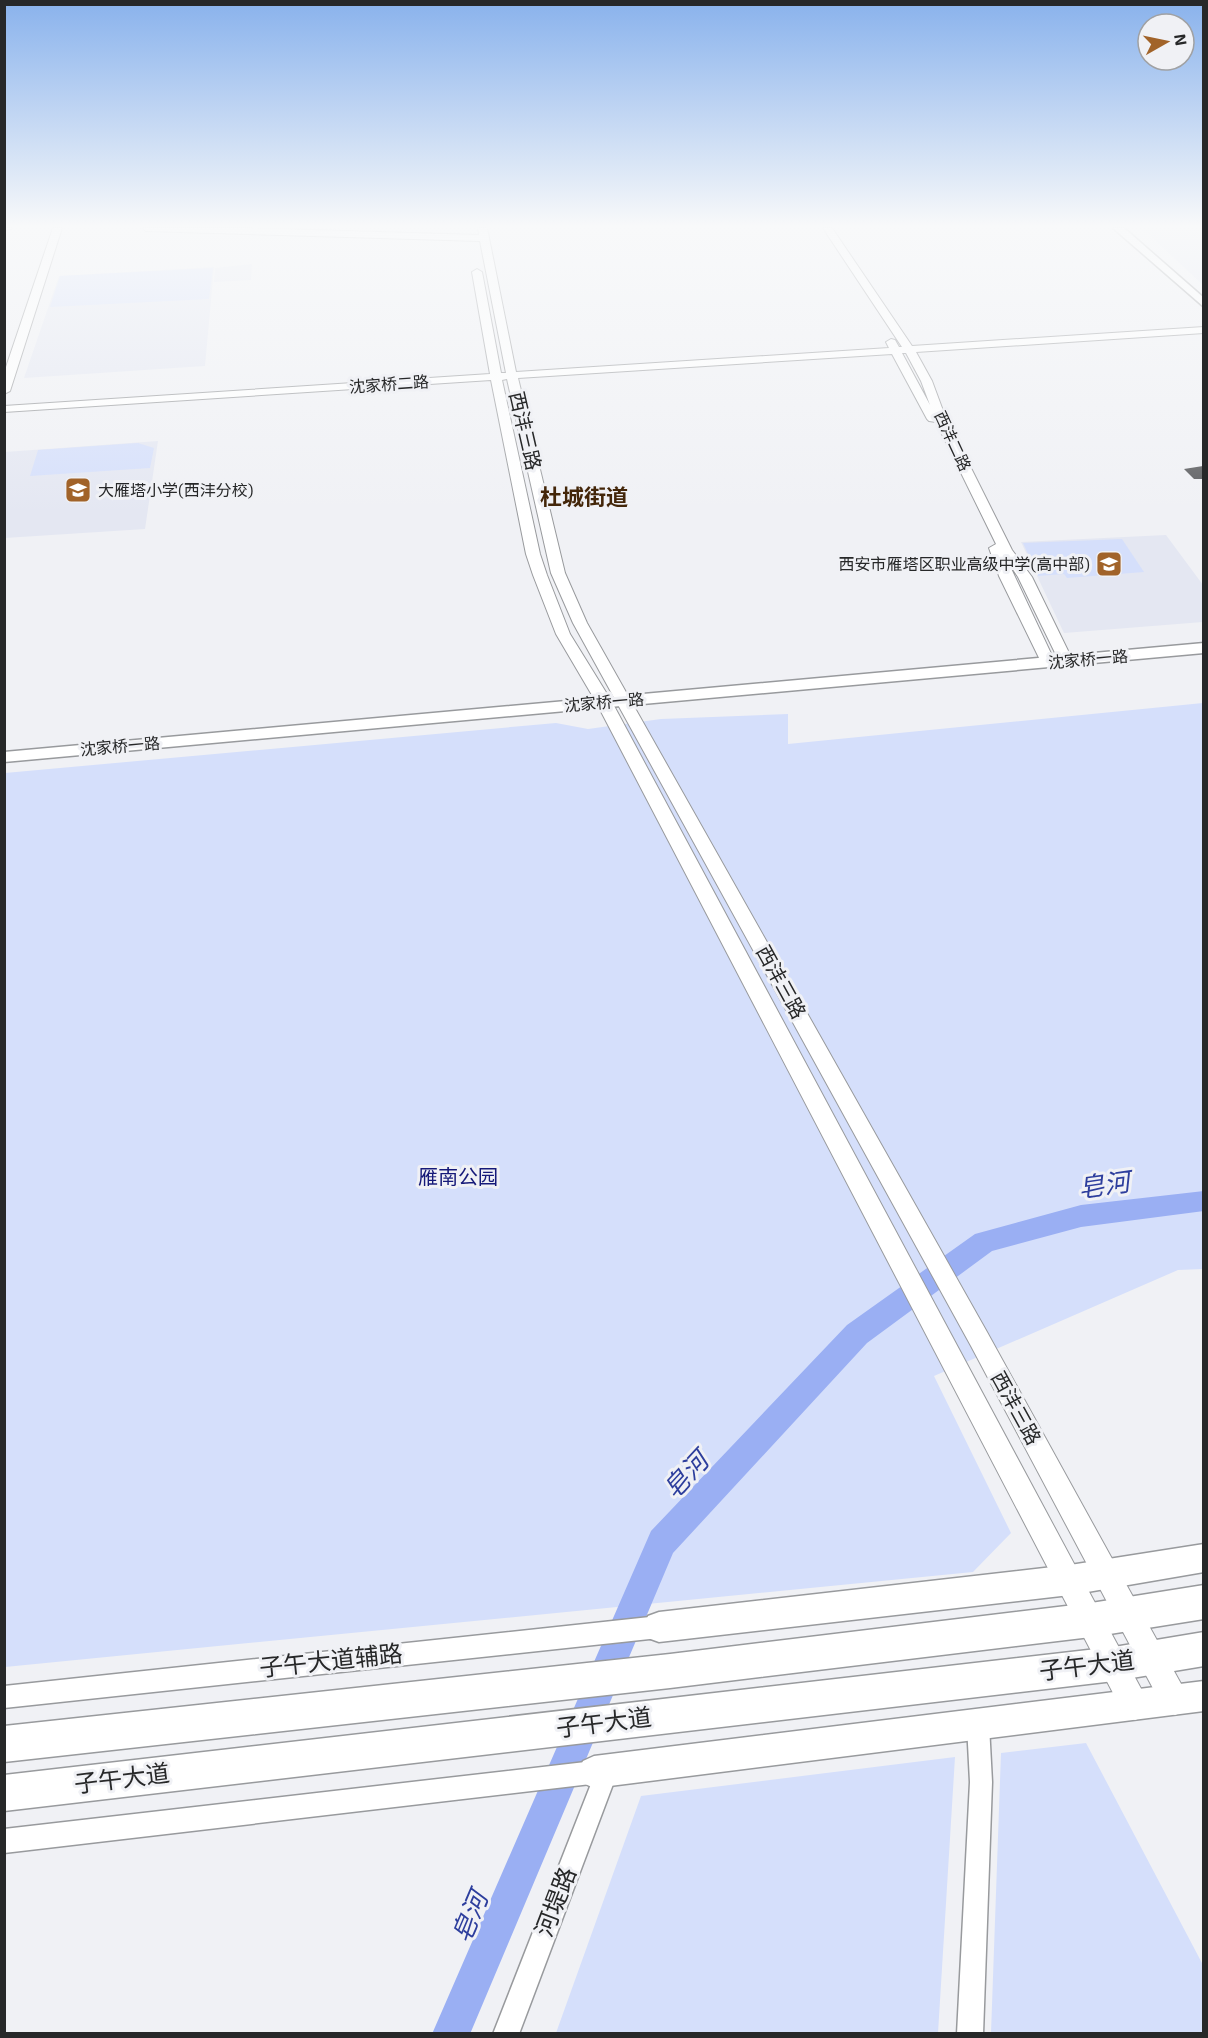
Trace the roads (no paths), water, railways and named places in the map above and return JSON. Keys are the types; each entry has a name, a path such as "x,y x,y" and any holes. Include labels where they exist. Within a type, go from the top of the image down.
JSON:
{"main road":[{"name":"沈家桥一路","path":"1063,655 1203,636"},
{"name":"沈家桥一路","path":"4,757 620,695 1045,656 1203,648"},
{"name":"沈家桥一路","path":"4,744 601,697"},
{"path":"658,1627 1070,1580 1203,1558"},
{"path":"4,1744 670,1671 1091,1620 1203,1602"},
{"name":"子午大道","path":"4,1793 1114,1664 1203,1649"},
{"path":"600,1772 1189,1698"}],"street":[{"path":"4,391 26,323"},
{"name":"西沣三路","path":"494,323 540,575 563,634 601,697 935,1324 1135,1706"},
{"name":"西沣二路","path":"879,323 932,416 988,530 1006,576 1045,656"},
{"name":"西沣二路","path":"892,323 910,348 933,395 944,426 1006,550 1025,577 1063,655"},
{"name":"沈家桥二路","path":"4,407 1203,329"},
{"name":"西沣三路","path":"504,375 558,573 584,634 971,1325 1128,1615 1153,1658 1189,1698"},
{"name":"子午大道辅路","path":"4,1696 658,1627"},
{"path":"970,2034 981,1782 978,1725"},
{"path":"4,1841 600,1772"},
{"name":"河堤路","path":"506,2034 600,1772"}],"waterway":[{"name":"皂河","path":"451,2034 662,1542 857,1334 984,1242 1081,1216 1204,1201"}],"place":[{"name":"大雁塔小学(西沣分校)","path":"78,490"},
{"name":"西安市雁塔区职业高级中学(高中部)","path":"1109,564"}],"district":[{"name":"杜城街道","path":"584,497"}],"park label":[{"name":"雁南公园","path":"458,1177"}]}
